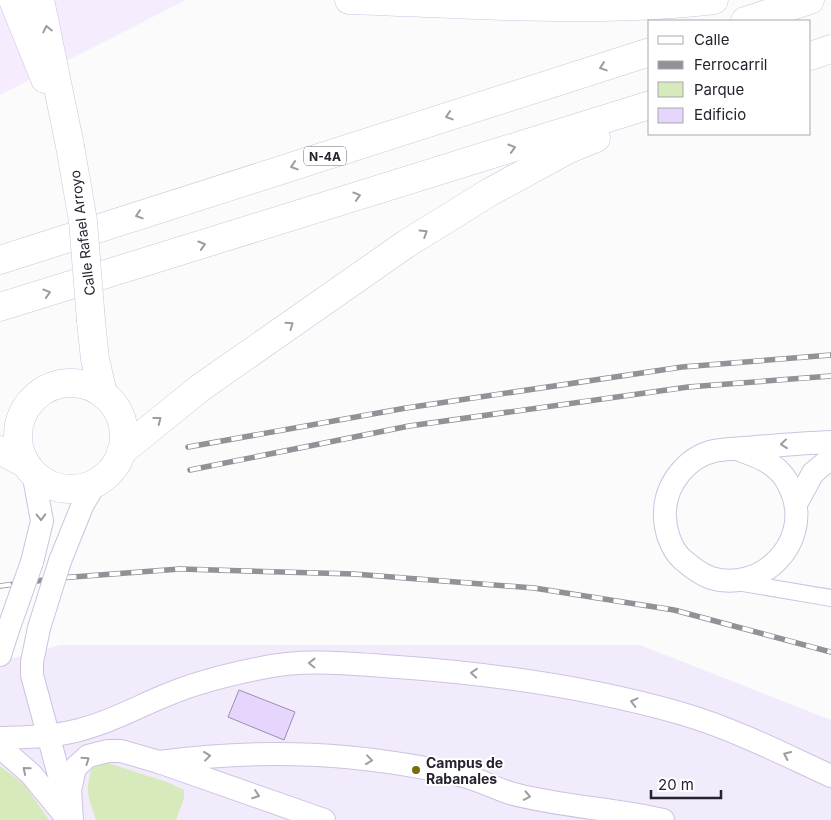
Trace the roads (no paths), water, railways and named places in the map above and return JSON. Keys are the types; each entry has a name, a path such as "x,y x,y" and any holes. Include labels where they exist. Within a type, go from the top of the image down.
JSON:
{"main road":[{"name":"Calle Rafael Arroyo","path":"13,0 68,138"},
{"name":"Calle Rafael Arroyo","path":"40,0 83,221 92,329 103,394"},
{"path":"349,0 608,7 658,6 714,0"},
{"path":"748,20 810,0"},
{"path":"811,56 831,49"},
{"name":"N-4A","path":"0,260 648,53"},
{"path":"0,307 648,106"},
{"path":"121,452 200,388 406,244 490,192 569,149 648,117"},
{"name":"Calle Rafael Arroyo","path":"72,383 85,362 92,329"},
{"path":"0,450 30,468 52,485 64,488 87,486 97,481 112,468 121,452 124,436 121,420 114,406 103,394 83,384 72,383 47,388 28,404 18,428 18,440 30,468"}],"street":[{"path":"831,442 796,443 714,451 699,457 681,472 673,482 665,504 665,520 671,542 681,558 699,572 712,578 831,598"},
{"path":"712,578 735,581 747,579 768,570 779,560 792,540 796,528 796,504 788,482 781,472 765,460 738,450"},
{"path":"796,504 813,473 831,458"},
{"path":"0,655 38,545 42,521 30,468"},
{"path":"71,820 39,706 32,668 39,628 60,561 83,504 97,481"},
{"path":"0,738 48,736 85,729 124,715 179,690 231,675 292,663 354,664 478,672 582,689 685,715 767,746 831,776"},
{"path":"124,715 119,732 121,744 150,760 218,754 279,752 328,755 397,763 466,777 510,793 576,806 634,813 663,820"},
{"path":"0,747 31,774 71,820"},
{"path":"71,820 71,779 81,762 88,756 108,751 121,751 150,760 324,820"}],"railway":[{"path":"188,447 406,408 682,367 831,355"},
{"path":"190,470 409,426 688,387 831,376"},
{"path":"0,586 59,578 180,569 354,574 534,588 674,610 831,652"}],"place":[{"name":"Campus de Rabanales","path":"416,770"}]}
